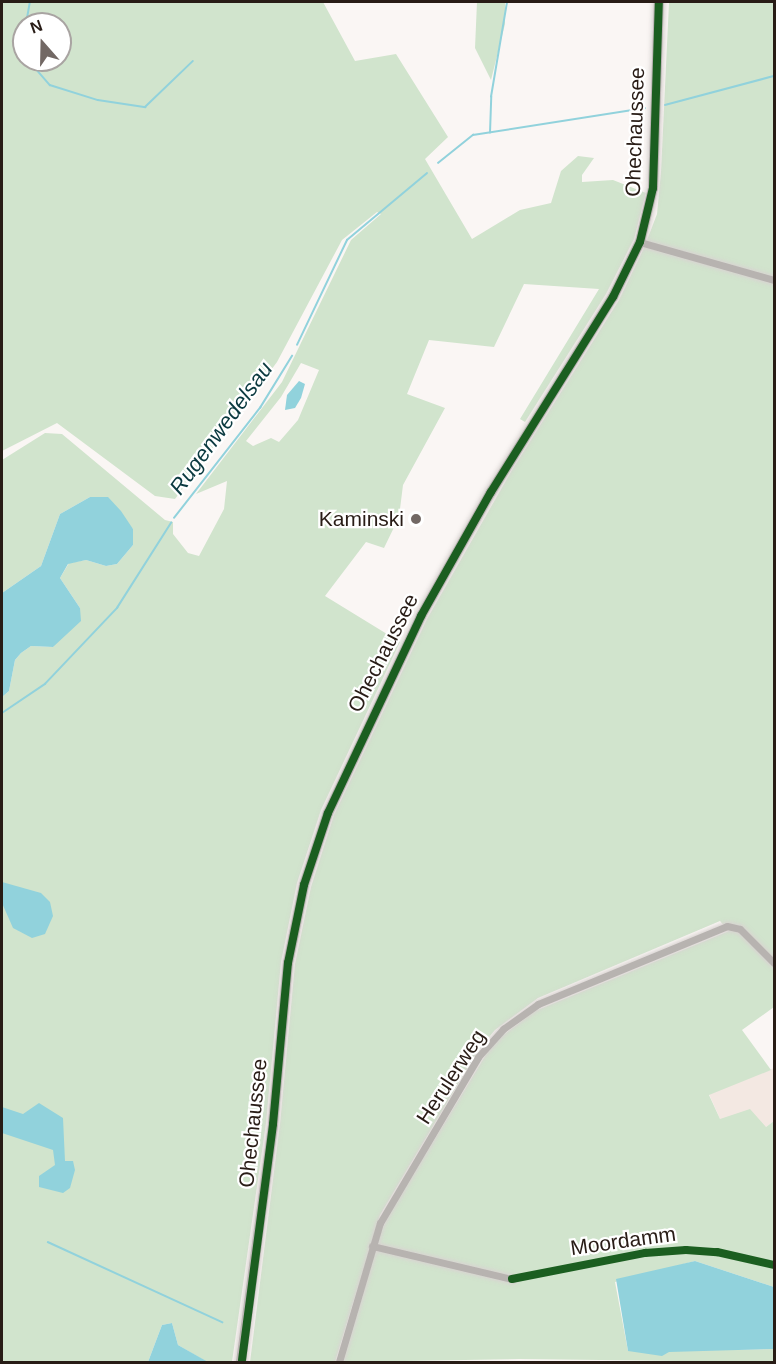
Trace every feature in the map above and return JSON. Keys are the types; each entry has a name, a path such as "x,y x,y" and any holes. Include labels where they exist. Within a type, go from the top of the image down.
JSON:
{"main road":[{"name":"Ohechaussee","path":"241,1362 273,1124 288,963 304,885 328,813 421,616 491,492 612,297 640,242 653,188 659,2"}],"street":[{"path":"640,242 774,280"},
{"name":"Herulerweg","path":"339,1362 372,1245 384,1216 464,1080 490,1042 513,1019 561,994 728,926 740,929 774,963"},
{"path":"372,1245 512,1279"}],"shaded area":[{"path":"774,1068 774,1121 766,1127 720,1119 709,1094"}],"green space":[{"path":"2,2 323,2 355,61 396,54 448,137 425,159 472,239 520,210 551,203 561,171 578,156 594,158 582,175 582,182 613,180 646,193 634,239 606,294 525,422 520,419 599,289 524,284 494,347 429,340 407,394 445,408 403,485 399,517 384,548 366,542 325,596 400,642 321,810 297,883 281,962 266,1123 232,1362 207,1362 178,1345 172,1323 162,1325 148,1362 2,1362 2,697 9,691 15,660 21,653 31,646 53,647 80,608 60,578 69,563 86,560 106,566 117,564 133,545 133,529 90,497 60,514 41,566 2,593 2,460 45,433 62,434 165,520 173,522 173,534 188,553 199,556 224,509 227,481 196,494 282,382 351,240 381,214 377,212 342,240 277,362 175,499 155,496 57,423 2,451","holes":["301,363 319,370 298,420 279,442 271,438 253,446 246,441 281,397"]},
{"path":"477,2 505,2 505,24 491,80 475,48"},
{"path":"669,2 774,2 774,1007 742,1030 771,1070 709,1095 720,1119 750,1109 766,1127 774,1121 774,1287 695,1261 615,1282 628,1351 774,1349 774,1362 519,1359 343,1362 376,1243 388,1216 493,1043 535,1011 729,931 720,921 538,998 495,1030 479,1049 380,1215 335,1362 250,1362 280,1124 295,964 311,887 334,815 427,619 512,470 619,300 644,248 657,214"}],"water":[{"path":"299,381 305,384 301,398 295,408 285,410 287,395"},
{"path":"90,497 108,497 121,511 133,529 133,545 117,564 106,566 86,560 68,564 60,578 80,608 81,621 53,647 31,646 21,653 15,660 9,691 2,697 2,593 41,566 60,514"},
{"path":"2,882 41,893 50,902 53,916 45,934 32,938 13,928 2,903"},
{"path":"39,1103 63,1118 65,1161 73,1161 75,1170 70,1188 63,1193 39,1187 39,1176 55,1165 53,1150 2,1133 2,1107 23,1114"},
{"path":"695,1261 774,1287 774,1349 669,1352 662,1356 628,1351 616,1279"},
{"path":"172,1323 178,1345 208,1362 148,1362 162,1325"}],"waterway":[{"path":"28,12 30,2"},
{"path":"490,133 491,97 507,2"},
{"path":"39,72 50,85 98,100 145,107 193,61"},
{"name":"Rugenwedelsau","path":"665,105 774,76"},
{"name":"Rugenwedelsau","path":"438,163 473,135 645,108"},
{"name":"Rugenwedelsau","path":"297,345 347,240 427,173"},
{"name":"Rugenwedelsau","path":"174,518 260,408 292,356"},
{"name":"Rugenwedelsau","path":"2,713 45,684 117,608 171,523"},
{"path":"48,1242 222,1322"}],"cycle path":[{"path":"242,1360 273,1124 288,963 304,885 328,813 421,616 491,492 613,297 640,242 653,188 659,2"},
{"name":"Moordamm","path":"512,1279 645,1253 686,1250 717,1252 774,1265"}],"place":[{"name":"Kaminski","path":"416,519"}]}
